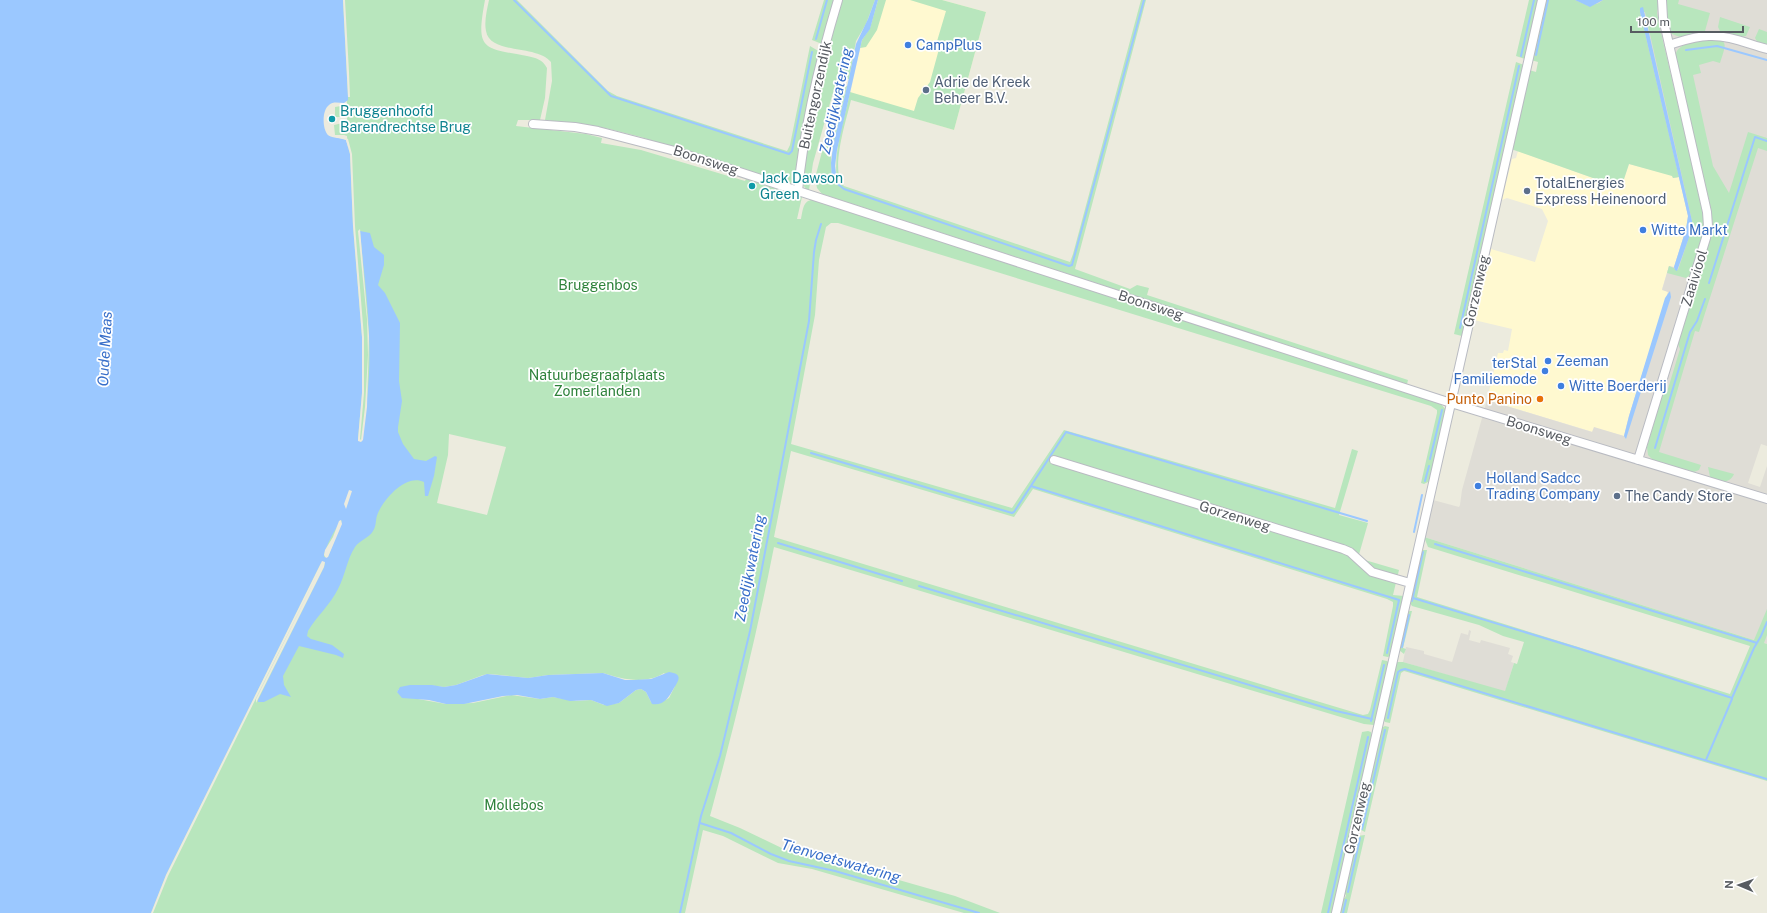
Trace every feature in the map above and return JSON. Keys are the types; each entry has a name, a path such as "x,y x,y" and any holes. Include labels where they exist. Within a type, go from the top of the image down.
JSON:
{"street":[{"name":"Buitengorzendijk","path":"798,191 803,143 816,78 838,0"},
{"name":"Gorzenweg","path":"1336,913 1542,0"},
{"name":"Zaaiviool","path":"1638,460 1708,229 1707,212 1662,18 1662,0"},
{"path":"1669,45 1696,37 1714,36 1730,38 1767,49"},
{"name":"Boonsweg","path":"533,124 586,128 632,138 710,161 1451,403 1767,499"},
{"name":"Gorzenweg","path":"1054,460 1343,549 1350,552 1372,572 1410,583"}],"shaded area":[{"path":"878,0 942,0 986,12 954,130 849,99 862,40 870,28"},
{"path":"1559,0 1767,0 1767,446 1761,444 1748,483 1760,487 1767,466 1767,644 1424,537 1433,500 1459,507 1460,505 1462,490 1487,400 1592,432 1594,427 1624,436 1668,292 1662,290 1669,266 1674,267 1686,229 1688,216 1679,177 1673,178 1666,148"},
{"path":"1518,151 1621,188 1629,164 1679,177 1688,222 1674,268 1669,266 1662,289 1668,292 1624,436 1594,428 1593,432 1487,400 1498,353 1503,353 1504,350 1508,351 1512,329 1474,320 1491,249 1535,262 1548,221 1542,209 1507,198 1502,200 1512,159 1516,158"},
{"path":"1469,630 1471,631 1469,640 1480,643 1481,640 1510,648 1508,654 1513,656 1511,662 1514,663 1505,692 1403,662 1406,647 1424,651 1424,654 1452,662 1461,633 1468,635"}],"green space":[{"path":"342,0 485,0 481,28 482,37 485,43 491,48 500,51 536,58 547,68 545,98 540,120 518,120 516,126 586,134 602,138 601,143 641,150 745,181 746,179 802,197 797,219 801,219 806,203 810,200 814,200 1441,404 1446,410 1430,481 1424,484 1421,483 1437,413 1437,410 1431,406 838,223 831,223 826,227 819,260 815,315 791,444 1012,508 1064,430 1335,508 1352,449 1358,451 1339,515 1368,523 1358,558 1399,570 1393,595 1404,596 1391,655 1388,657 1383,656 1393,606 1393,602 1387,599 1033,489 1014,517 791,451 774,537 1363,715 1368,714 1370,710 1382,660 1387,661 1389,663 1374,725 1364,724 774,547 760,615 728,749 710,816 740,828 790,852 818,857 955,896 1000,913 964,913 812,869 778,863 723,836 703,830 685,913 149,913 348,153 347,136 335,135 334,125 347,122 347,117 335,117 335,107 347,105","holes":["449,434 506,447 487,515 437,503 448,455","603,673 634,680 649,679 664,673 675,686 669,698 658,704 651,702 646,692 641,689 636,690 619,703 604,705 591,700 576,701 553,697 540,699 511,695 473,703 446,704 418,699 397,692 399,689 427,685 444,687 456,685 483,675 490,674 528,678 548,675"]},
{"path":"489,0 517,0 608,91 617,96 787,151 790,145 810,46 820,52 795,180 788,185 641,137 605,128 545,120 552,81 551,62 544,56 504,47 489,38 485,23"},
{"path":"824,0 836,0 822,44 812,40"},
{"path":"841,0 875,0 866,24 856,41 849,79 839,79 836,82 813,163 808,191 803,185 803,178 814,101"},
{"path":"878,0 886,0 877,30 866,47 860,48 862,40 870,28"},
{"path":"910,0 942,0 986,12 954,130 851,100 840,144 838,169 840,179 844,186 1070,262 1141,0 1146,0 1075,269 1130,289 1137,285 1149,288 1147,295 1408,380 1407,384 822,194 817,188 815,178 837,95 842,88 847,86 831,156 832,182 837,181 836,158 850,92 914,111 918,98 930,82 939,49 935,48 946,11"},
{"path":"1529,0 1538,0 1525,59 1516,56"},
{"path":"1545,0 1575,0 1589,6 1603,0 1659,0 1657,13 1659,24 1704,216 1703,233 1691,274 1686,278 1667,273 1669,266 1678,270 1692,228 1692,221 1645,12 1640,12 1679,177 1673,178 1672,176 1629,164 1621,188 1511,149 1529,70 1536,72 1538,62 1531,60"},
{"path":"1666,0 1679,0 1678,4 1710,13 1705,31 1680,37 1672,34 1665,15"},
{"path":"1720,17 1750,27 1746,36 1739,37 1721,33 1718,27"},
{"path":"1759,29 1767,32 1767,46 1758,43 1755,38"},
{"path":"1701,40 1720,40 1725,44 1720,63 1713,61 1699,65 1701,73 1693,75 1713,166 1729,193 1748,132 1767,138 1767,151 1758,148 1699,332 1695,331 1659,452 1701,465 1699,470 1694,472 1653,460 1648,455 1647,447 1662,395 1667,392 1680,349 1678,344 1712,233 1713,225 1710,204 1675,57 1678,49 1681,47 1688,43"},
{"path":"1516,62 1524,65 1462,336 1454,334"},
{"path":"1708,467 1734,474 1727,481 1720,481 1710,477"},
{"path":"1424,537 1754,640 1767,609 1767,635 1764,643 1767,644 1767,781 1404,671 1401,673 1390,723 1385,722 1383,719 1396,662 1403,662 1505,691 1514,663 1517,664 1524,642 1503,636 1479,625 1412,606 1410,603 1423,550 1427,550 1417,597 1730,694 1750,646 1428,547"},
{"path":"1412,611 1403,648 1406,649 1404,654 1399,650 1407,612"},
{"path":"1385,726 1389,727 1365,832 1359,829 1381,728"},
{"path":"1362,732 1371,732 1372,737 1332,913 1321,913"},
{"path":"1365,835 1347,913 1339,913 1342,898 1345,898 1346,895 1344,893 1357,836"}],"water":[{"name":"Oude Maas","path":"0,0 343,0 348,100 344,103 331,104 327,107 324,115 324,124 328,135 346,140 350,154 353,226 362,337 362,393 358,439 361,442 367,402 369,375 368,309 360,231 370,233 374,247 384,255 384,265 378,285 385,293 400,323 399,381 402,401 398,432 403,444 414,459 426,461 435,456 437,457 434,476 428,496 425,496 424,482 417,480 403,484 390,495 378,513 373,531 355,547 352,552 335,595 308,631 307,636 311,639 332,645 344,654 343,658 299,646 283,676 284,685 291,697 280,694 264,702 258,702 324,567 325,563 321,563 166,875 151,913 0,913","holes":["342,520 328,557 324,557 328,543"]},
{"path":"875,0 878,0 870,29 862,40 837,150 835,166 837,181 832,183 831,163 833,146 856,44"},
{"path":"1575,0 1603,0 1590,7"},
{"path":"1643,7 1692,221 1691,232 1677,271 1674,267 1686,229 1688,216 1640,12 1640,8"},
{"path":"1670,291 1671,297 1626,439 1624,436 1629,416 1665,298"},
{"path":"669,672 676,674 679,678 668,698 660,704 652,704 646,692 641,689 636,690 619,703 607,706 591,700 570,701 553,697 540,699 517,695 503,696 464,704 446,704 429,700 402,698 397,692 400,687 410,685 432,685 444,687 456,685 487,674 528,678 548,675 603,673 625,680 633,680 651,679"}],"pier":[{"path":"343,0 345,0 350,97 348,97"},
{"path":"324,123 326,123 328,131 332,135 348,139 352,154 355,226 364,337 364,393 361,440 365,407 368,355 367,319 358,231 360,229 369,336 367,407 363,440 361,442 358,441 358,439 362,393 362,337 353,226 350,154 346,140 328,135"},
{"path":"349,490 352,491 346,509 344,504"},
{"path":"341,520 342,524 328,557 326,558 324,555 325,550 333,537 339,521"},
{"path":"322,561 325,562 324,567 256,703 256,699 323,563 168,876 153,913 151,913 166,875"}],"waterway":[{"path":"514,0 611,96 789,154 792,151 812,52"},
{"path":"816,39 827,0"},
{"path":"834,181 844,189 1069,266 1072,265 1144,0"},
{"path":"1521,56 1534,0"},
{"path":"1536,55 1548,0"},
{"path":"1686,50 1717,46 1767,60"},
{"path":"1460,328 1519,66"},
{"path":"1709,283 1755,137 1767,141"},
{"name":"Zeedijkwatering","path":"680,913 701,816 720,756 750,631 809,321 814,252 821,224"},
{"path":"1655,448 1690,332 1697,321 1705,299"},
{"path":"1430,459 1442,410"},
{"path":"811,453 1012,513 1066,432 1367,521"},
{"path":"1425,481 1429,466"},
{"path":"1031,486 1399,600 1387,653"},
{"path":"1414,532 1422,495"},
{"path":"778,543 902,581"},
{"path":"1435,544 1757,643"},
{"path":"1412,601 1423,552"},
{"path":"919,586 1336,711 1372,719"},
{"path":"1413,598 1577,648 1732,698 1767,622"},
{"path":"1402,647 1409,615"},
{"path":"1371,721 1384,665"},
{"path":"1388,718 1398,672 1405,669 1767,779"},
{"path":"1706,760 1732,699"},
{"path":"1362,829 1385,730"},
{"path":"1328,913 1368,737"},
{"name":"Tienvoetswatering","path":"700,823 731,833 771,854 789,861 835,871 979,913"},
{"path":"1348,892 1360,838"},
{"path":"1343,913 1346,900"}],"place":[{"name":"CampPlus","path":"908,45"},
{"name":"Adrie de Kreek Beheer B.V.","path":"926,90"},
{"name":"Bruggenhoofd Barendrechtse Brug","path":"332,119"},
{"name":"Jack Dawson Green","path":"752,186"},
{"name":"TotalEnergies Express Heinenoord","path":"1527,191"},
{"name":"Witte Markt","path":"1643,230"},
{"name":"Zeeman","path":"1548,361"},
{"name":"terStal Familiemode","path":"1545,371"},
{"name":"Witte Boerderij","path":"1561,386"},
{"name":"Punto Panino","path":"1540,399"},
{"name":"Holland Sadcc Trading Company","path":"1478,486"},
{"name":"The Candy Store","path":"1617,496"}],"park label":[{"name":"Bruggenbos","path":"598,285"},
{"name":"Natuurbegraafplaats Zomerlanden","path":"597,384"},
{"name":"Mollebos","path":"514,805"}]}
